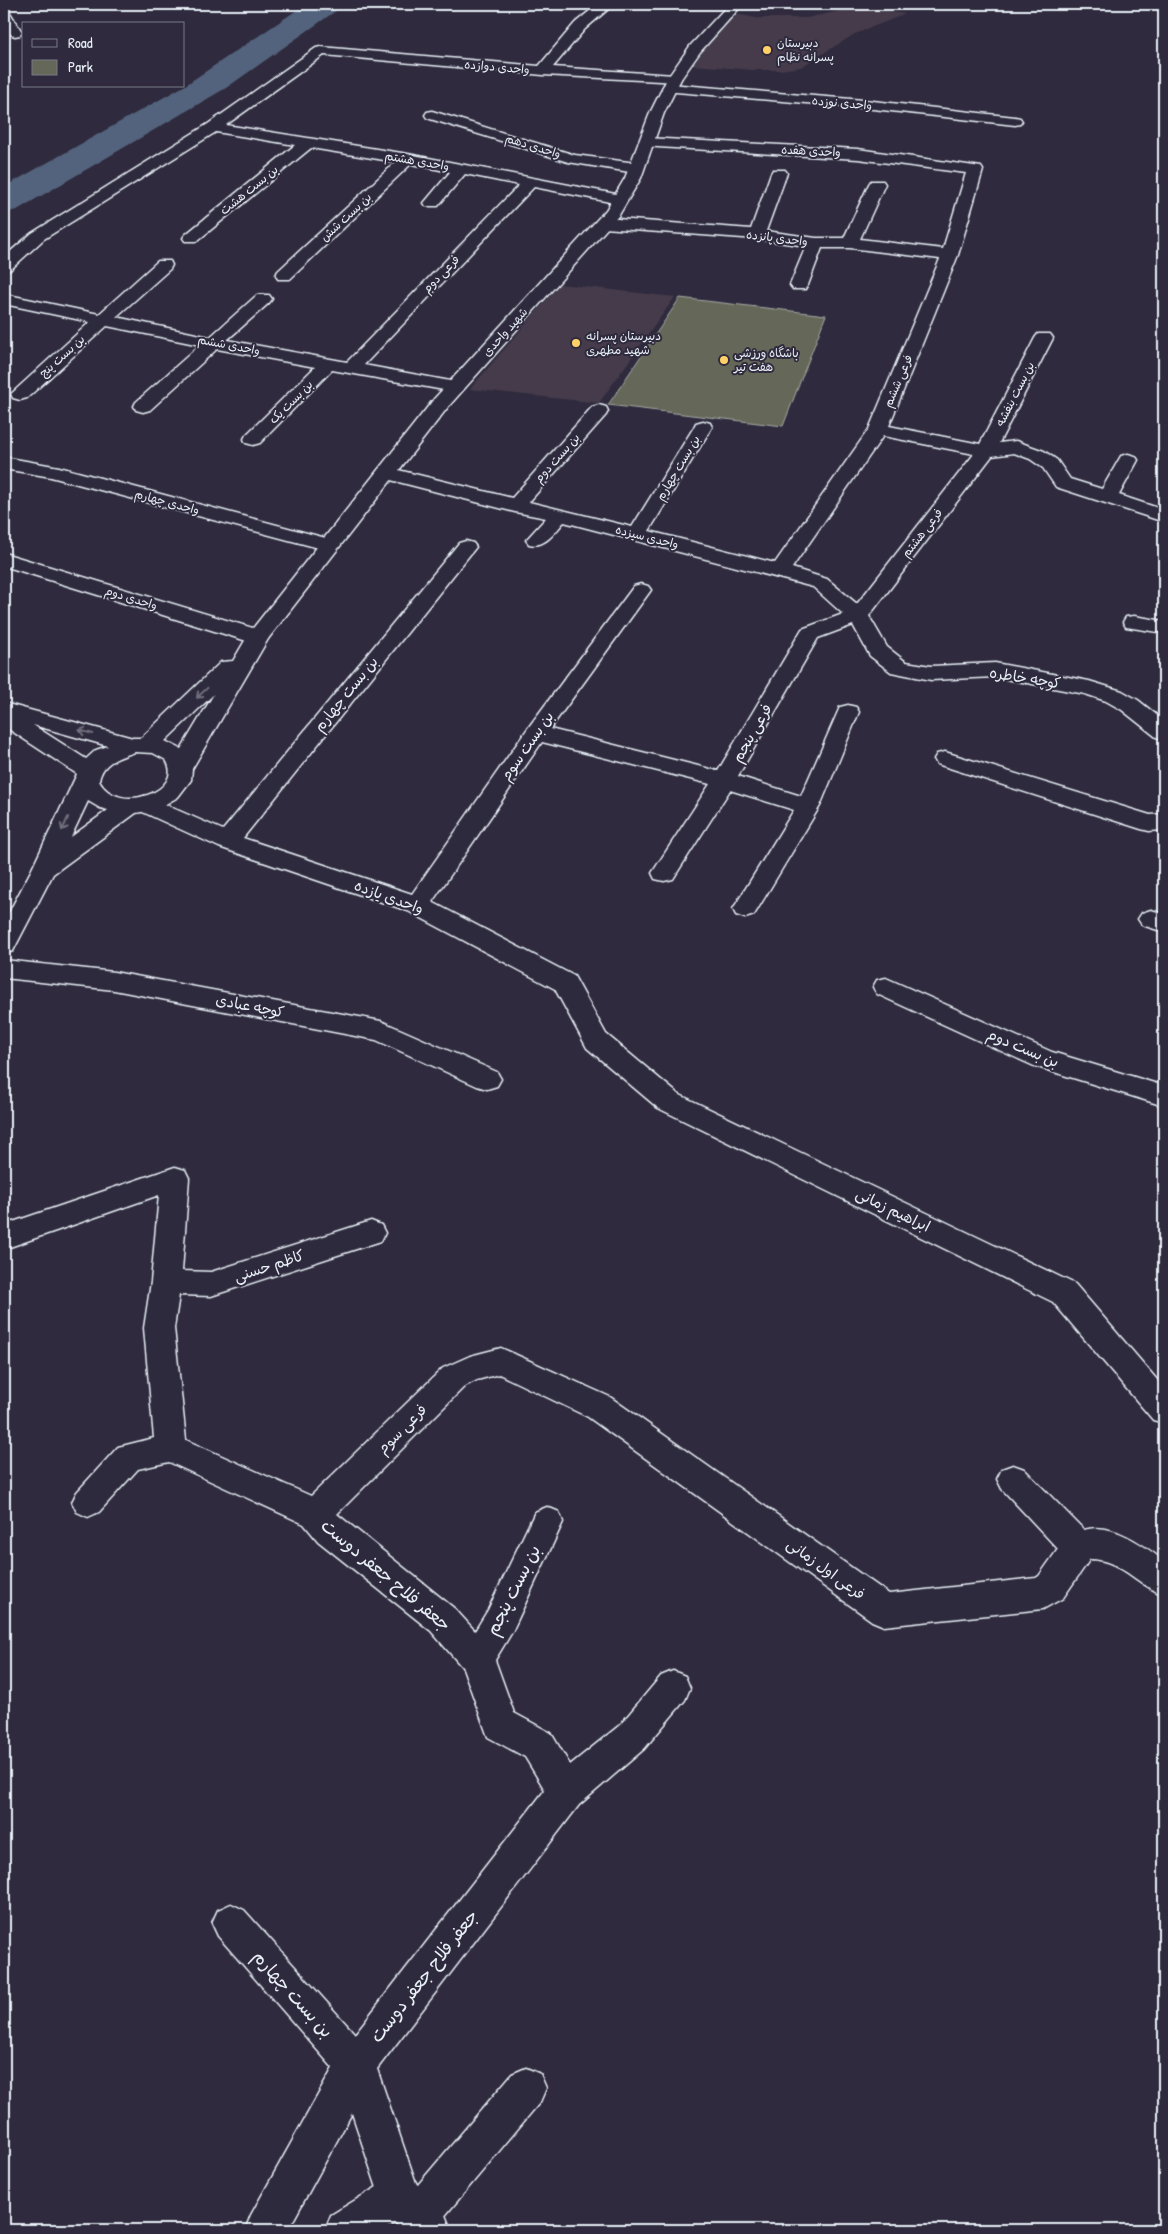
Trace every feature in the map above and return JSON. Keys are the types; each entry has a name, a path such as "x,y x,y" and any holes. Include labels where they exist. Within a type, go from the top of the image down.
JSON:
{"street":[{"path":"543,71 593,12 607,4"},
{"name":"شهید واحدی","path":"254,642 455,387 604,223 620,199 636,168 671,83 695,49 736,4"},
{"path":"4,14 15,32"},
{"name":"واحدی دوازده","path":"213,127 321,51 671,83"},
{"name":"واحدی نوزده","path":"671,83 1014,121"},
{"name":"واحدی دهم","path":"432,115 573,159 636,168"},
{"path":"4,266 38,236 213,127"},
{"name":"واحدی هشتم","path":"213,127 408,159 620,199"},
{"name":"بن بست هشت","path":"191,238 308,142"},
{"name":"واحدی هفده","path":"646,142 858,154 975,170"},
{"name":"بن بست شش","path":"284,275 408,159"},
{"path":"432,203 462,169"},
{"name":"فرعی ششم","path":"780,571 878,429 950,254 975,170"},
{"path":"757,234 779,173"},
{"name":"فرعی دوم","path":"352,367 530,181"},
{"path":"850,243 877,184"},
{"name":"واحدی پانزده","path":"604,223 757,234 816,243 850,243 950,254"},
{"path":"799,285 816,243"},
{"path":"103,318 164,265"},
{"name":"واحدی ششم","path":"4,299 103,318 214,343 455,387"},
{"path":"143,406 263,300"},
{"name":"بن بست پنج","path":"20,394 103,318"},
{"name":"بن بست بنفشه","path":"986,451 1044,338"},
{"name":"بن بست یک","path":"253,439 328,364"},
{"name":"بن بست دوم","path":"515,506 599,411"},
{"name":"بن بست چهارم","path":"637,534 703,427"},
{"path":"878,429 986,451 1016,447 1037,455 1050,464 1063,483 1164,516"},
{"name":"فرعی هشتم","path":"858,616 986,451"},
{"path":"1107,498 1128,460"},
{"name":"واحدی چهارم","path":"4,463 52,471 330,545"},
{"name":"واحدی سیزده","path":"386,473 515,506 637,534 820,583 858,616 878,651"},
{"path":"536,540 559,516"},
{"name":"بن بست چهارم","path":"227,841 466,547"},
{"name":"واحدی دوم","path":"4,559 254,642"},
{"name":"بن بست سوم","path":"417,904 536,733 640,590"},
{"name":"فرعی پنجم","path":"664,873 724,780 810,634 858,616"},
{"path":"1134,622 1164,627"},
{"path":"4,945 44,869 87,775 95,762 105,754 140,745 254,642"},
{"path":"182,767 254,642"},
{"name":"كوچه خاطره","path":"878,651 899,666 931,673 995,670 1089,688 1114,696 1130,705 1164,732"},
{"path":"4,710 171,752 179,758 182,767 182,776 178,785 169,793 137,805 44,869"},
{"path":"745,909 808,806 848,712"},
{"path":"4,716 87,775"},
{"path":"536,733 724,780 808,806"},
{"path":"945,759 1149,823 1164,822"},
{"path":"87,775 88,789 95,797 117,805 137,805"},
{"name":"واحدی یازده","path":"137,805 227,841 417,904 566,983 596,1042"},
{"name":"کوچه عبادی","path":"4,969 114,981 380,1030 486,1079"},
{"name":"بن بست دوم","path":"886,988 1043,1059 1164,1096"},
{"name":"ابراهیم زمانی","path":"596,1042 668,1101 1064,1293 1164,1410"},
{"path":"4,1237 175,1178 166,1282 159,1328 171,1448 129,1457 88,1502"},
{"name":"کاظم حسنی","path":"166,1282 211,1284 370,1233"},
{"name":"فرعی سوم","path":"315,1514 454,1377 470,1369 501,1361"},
{"name":"فرعی اول زمانی","path":"501,1361 599,1407 884,1610 1042,1594 1051,1588 1078,1547"},
{"name":"جعفر فلاح جعفر دوست","path":"171,1448 315,1514 330,1530 443,1620 476,1658 500,1725 538,1745 566,1792 356,2065 266,2230"},
{"path":"1013,1480 1078,1547 1099,1542 1113,1545 1164,1580"},
{"name":"بن بست پنجم","path":"476,1658 500,1621 547,1522"},
{"path":"566,1792 632,1737 673,1688"},
{"name":"بن بست چهارم","path":"231,1923 356,2065"},
{"path":"356,2065 416,2214"},
{"path":"346,2230 416,2214 526,2088"}],"shaded area":[{"name":"دبیرستان پسرانه نظام","path":"851,4 905,14 855,34 801,67 781,70 752,70 694,65 725,12 757,18 806,18 835,12"},
{"name":"دبیرستان پسرانه شهید مطهری","path":"560,284 675,297 599,403 470,389"}],"green space":[{"name":"باشگاه ورزشی هفت تیر","path":"680,298 826,315 783,426 608,405"}],"waterway":[{"path":"4,202 215,81 326,4"}],"place":[{"name":"دبیرستان پسرانه نظام","path":"767,50"},
{"name":"دبیرستان پسرانه شهید مطهری","path":"576,343"},
{"name":"باشگاه ورزشی هفت تیر","path":"724,360"}]}
